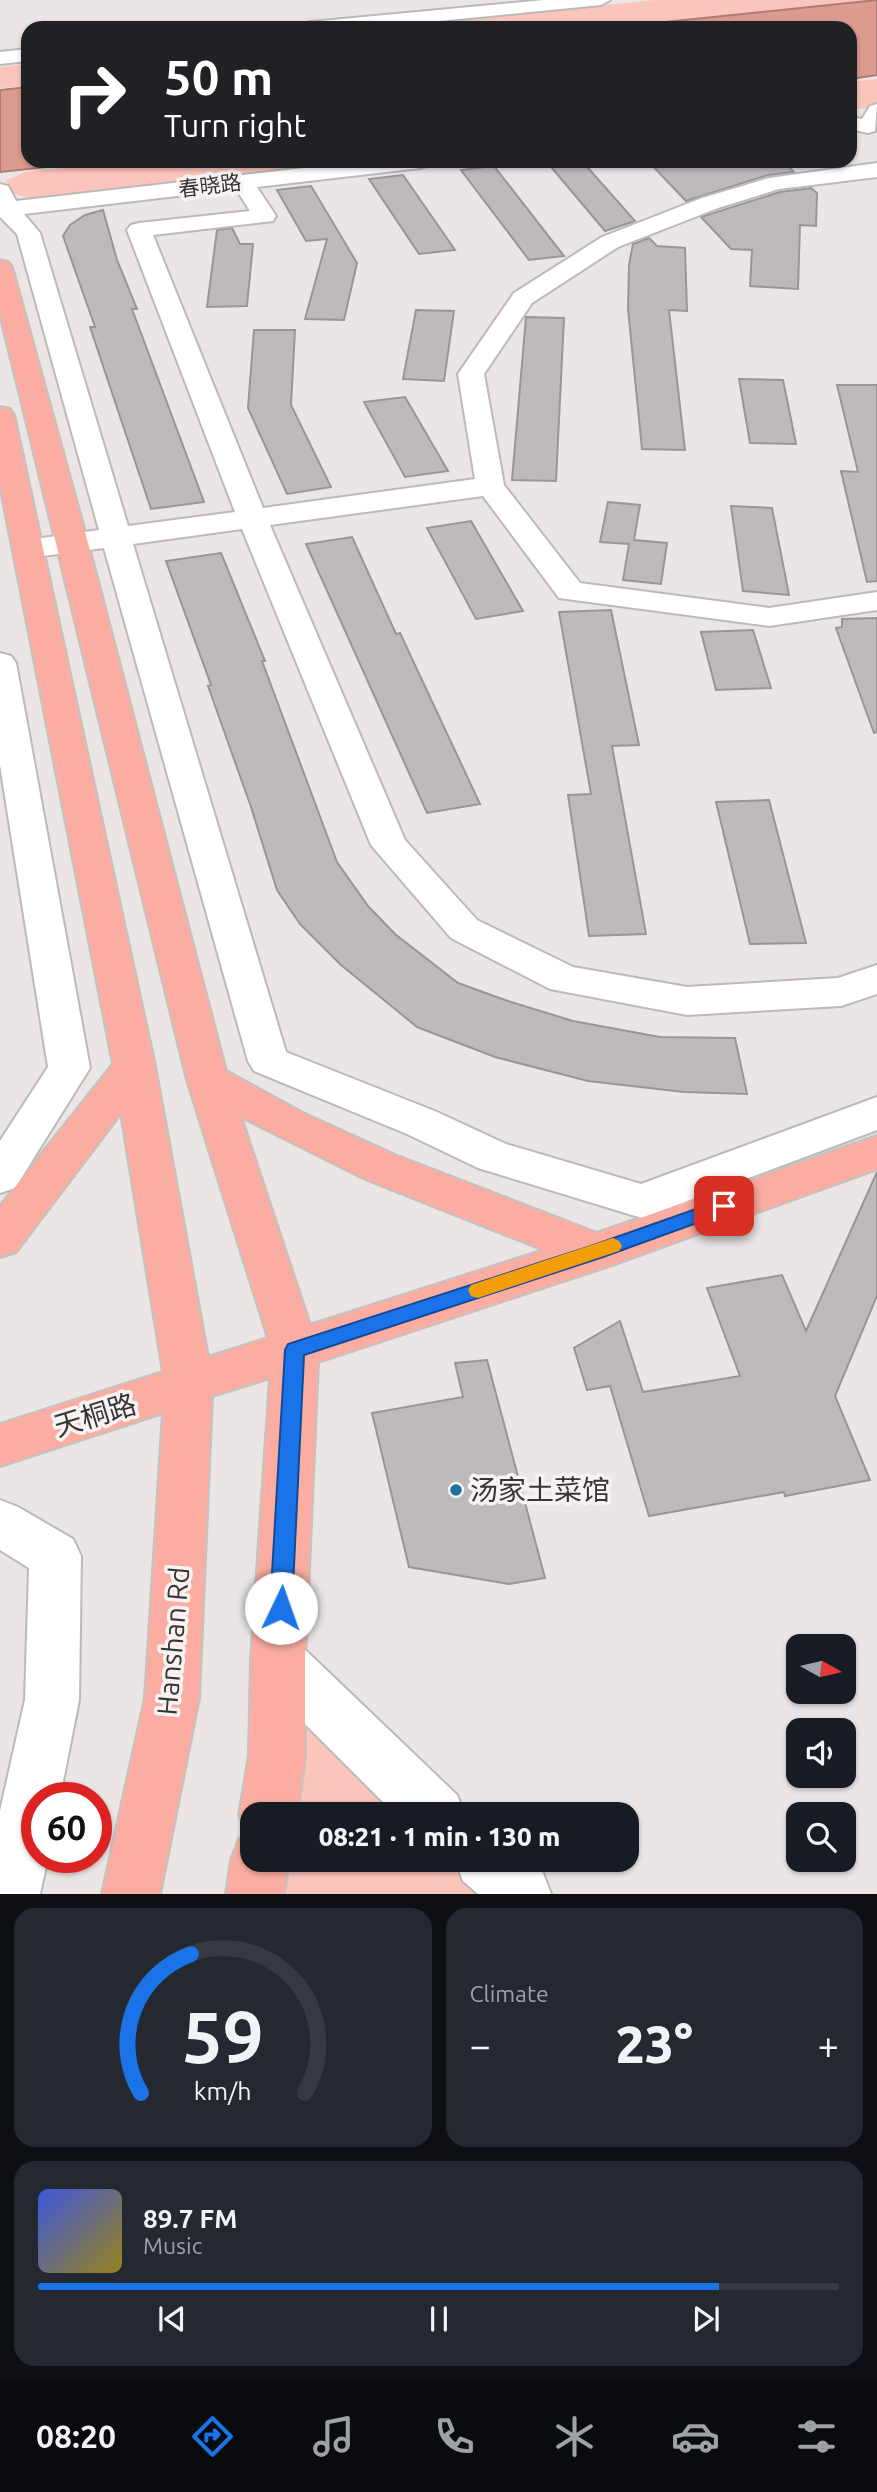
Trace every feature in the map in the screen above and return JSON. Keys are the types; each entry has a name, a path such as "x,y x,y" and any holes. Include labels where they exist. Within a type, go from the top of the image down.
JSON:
{"main road":[{"path":"0,267 73,542 208,1080 295,1350 278,1660 277,1756 270,1802"},
{"name":"Hanshan Rd","path":"0,415 134,1066 189,1385 172,1699 131,1894"},
{"path":"0,1239 134,1066"},
{"path":"208,1080 288,1124 380,1167 596,1252"},
{"name":"天桐路","path":"0,1445 596,1252 877,1152"},
{"path":"255,1894 258,1872"}],"street":[{"path":"383,21 601,0"},
{"path":"0,58 21,56"},
{"name":"春晓路","path":"3,203 243,182 361,168"},
{"path":"877,170 777,183 710,204 610,242 523,298 471,374 490,486 570,591 769,617 877,601"},
{"path":"243,182 265,216 139,230 252,518 389,845 464,929 564,979 687,1001 841,992 877,979"},
{"path":"3,203 28,233 268,1061 422,1123 493,1156 642,1201 877,1113"},
{"path":"28,549 490,486"},
{"path":"0,663 69,1068 0,1176"},
{"path":"0,1523 55,1556 52,1700 11,1894"},
{"path":"278,1660 424,1802"},
{"path":"497,1872 522,1894"}],"shaded area":[{"path":"655,0 872,0 671,21 451,21"},
{"path":"877,0 877,75 857,78 857,21 674,21"},
{"path":"21,65 21,86 0,88 0,67"},
{"path":"877,79 877,107 857,109 857,81"},
{"path":"21,88 21,168 37,168 0,172 0,90"},
{"path":"61,168 337,168 36,201 10,192 7,180 25,172"},
{"path":"278,1660 424,1802 269,1802"},
{"path":"258,1872 497,1872 522,1894 255,1894"}],"building":[{"path":"496,168 564,256 529,260 461,170"},
{"path":"552,168 588,168 635,221 605,231"},
{"path":"655,168 790,168 794,172 768,175 686,201"},
{"path":"403,175 455,250 419,254 369,179"},
{"path":"311,186 357,263 344,320 305,319 327,239 306,241 277,190"},
{"path":"811,188 817,193 816,226 800,225 798,289 750,286 752,250 731,249 701,217 780,192"},
{"path":"103,210 117,260 137,309 132,309 204,502 151,509 90,327 95,327 63,236 70,225 85,215"},
{"path":"232,228 240,244 253,244 247,306 207,307 217,230"},
{"path":"649,238 657,246 685,248 687,311 669,310 685,450 642,449 628,309 629,265 633,244"},
{"path":"416,310 454,311 444,381 403,379"},
{"path":"526,317 564,318 556,481 512,480"},
{"path":"254,330 295,330 291,405 331,487 287,494 248,408"},
{"path":"739,379 783,380 796,444 750,443"},
{"path":"837,385 877,385 877,581 867,582 841,471 858,472"},
{"path":"405,397 448,471 405,477 364,402"},
{"path":"608,502 640,505 634,540 667,543 661,584 623,580 629,544 600,542"},
{"path":"731,506 772,508 789,595 743,591"},
{"path":"471,521 523,611 476,619 427,528"},
{"path":"352,537 396,634 400,633 480,804 427,813 306,544"},
{"path":"221,553 265,661 262,661 337,862 368,906 395,934 458,983 573,1021 660,1037 735,1038 747,1094 684,1092 588,1081 495,1057 417,1027 341,965 300,924 277,890 208,686 211,685 166,561"},
{"path":"611,610 639,745 612,746 646,934 589,936 568,795 591,794 559,612"},
{"path":"877,618 877,732 874,733 836,628 842,627 842,619"},
{"path":"753,630 771,688 716,690 701,632"},
{"path":"769,800 806,943 750,944 716,802"},
{"path":"877,1172 877,1296 835,1396 870,1480 785,1496 784,1492 649,1516 610,1386 587,1390 574,1348 620,1321 643,1392 740,1376 707,1288 782,1275 806,1331"},
{"name":"汤家土菜馆","path":"487,1360 545,1578 509,1584 409,1567 372,1413 463,1397 455,1363"}],"slow traffic":[{"path":"478,1290 613,1246"}],"place":[{"name":"汤家土菜馆","path":"456,1490"}],"route":[{"path":"281,1608 295,1350 596,1252 724,1206"}]}
